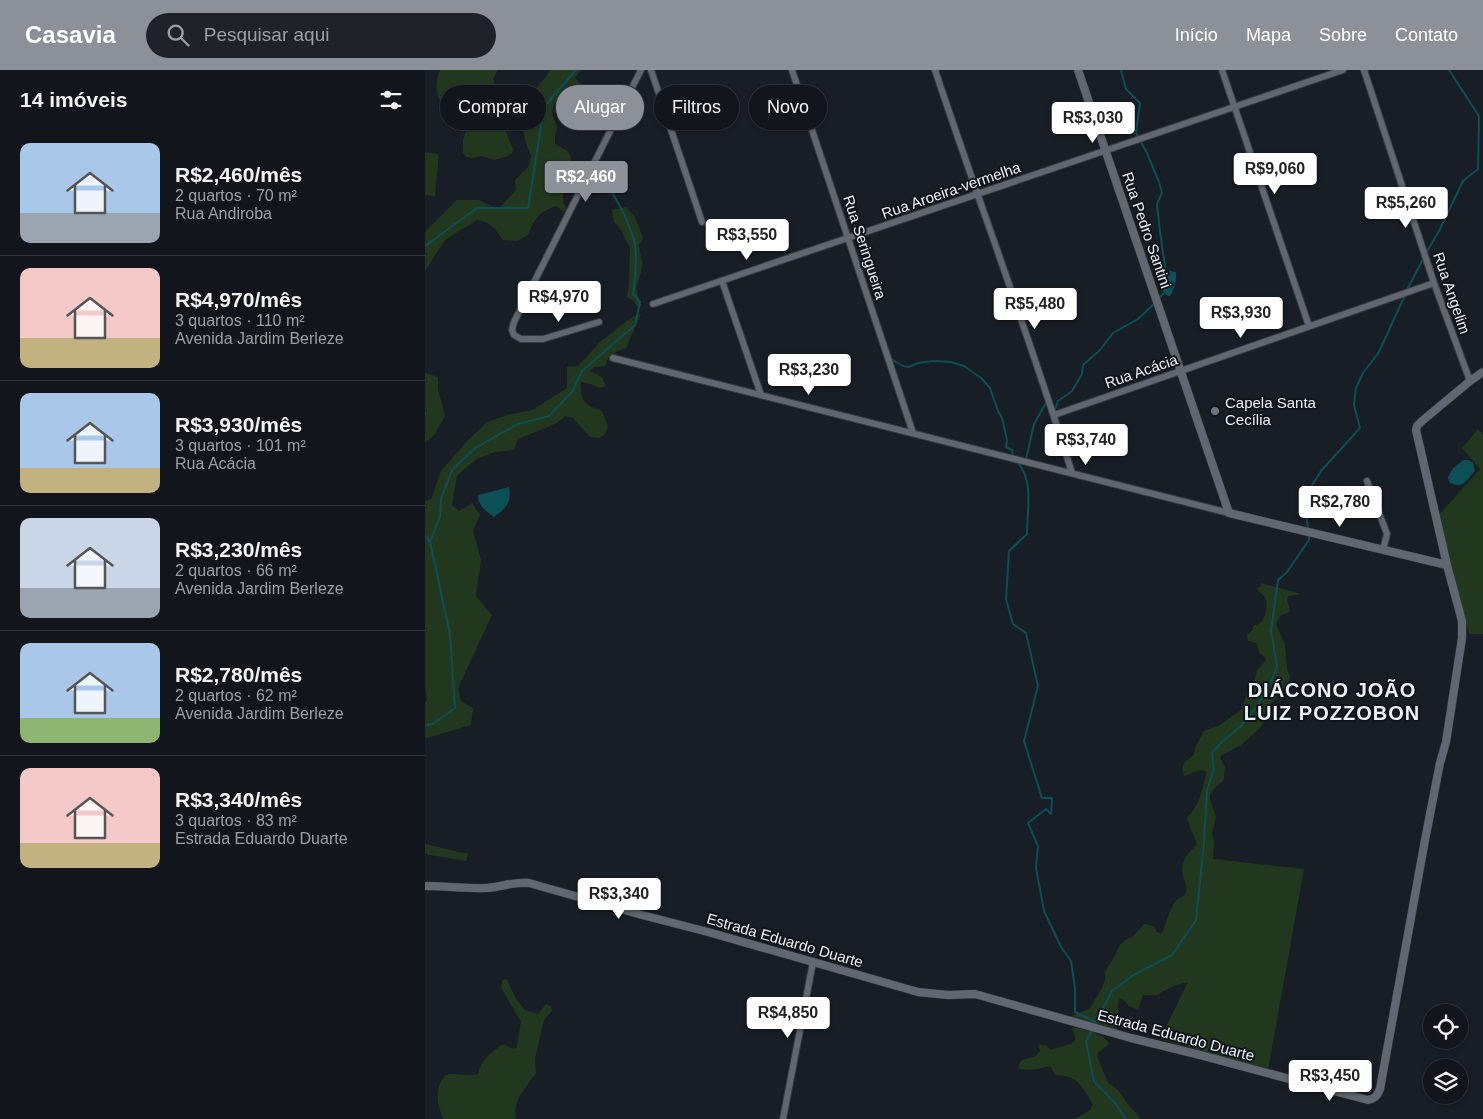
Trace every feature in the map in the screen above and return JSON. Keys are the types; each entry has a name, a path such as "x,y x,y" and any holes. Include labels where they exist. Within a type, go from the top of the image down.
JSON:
{"street":[{"path":"599,322 543,339 521,339 514,335 512,330 514,322 641,70"},
{"path":"651,70 702,222"},
{"name":"Rua Seringueira","path":"793,70 913,433"},
{"path":"935,70 1054,415 1072,473"},
{"name":"Rua Pedro Santini","path":"1078,70 1229,513"},
{"path":"1222,70 1309,326"},
{"name":"Rua Aroeira-vermelha","path":"653,304 1343,70"},
{"name":"Rua Angelim","path":"1364,70 1434,283 1470,381"},
{"path":"722,281 761,395"},
{"name":"Rua Acácia","path":"1054,415 1434,283"},
{"path":"613,358 1229,513 1447,565"},
{"name":"Estrada Eduardo Duarte","path":"425,886 478,889 520,882 529,883 918,992 975,994 1131,1038 1368,1100 1376,1097 1381,1089 1423,849 1446,742 1463,638 1462,622 1416,430 1422,421 1483,372"},
{"path":"1367,481 1387,534 1383,550"},
{"path":"783,1119 813,962"}],"green space":[{"path":"440,70 498,70 493,79 495,85 440,85 440,101 437,94"},
{"path":"550,70 581,70 575,78 581,85 556,85 556,102 552,110 556,124 555,144 567,151 571,157 569,170 571,175 563,189 563,203 568,210 563,211 556,206 545,211 535,220 528,235 517,241 503,240 490,224 477,220 445,240 425,271 425,232 457,200 479,200 498,209 516,190 515,180 528,167 531,156 523,130 546,130 546,85 539,85"},
{"path":"466,130 505,130 513,149 512,153 508,156 494,160 481,156 467,157 463,153 463,139"},
{"path":"425,152 439,154 435,196 425,195"},
{"path":"626,207 635,217 643,238 639,245 642,266 636,289 642,306 637,306 633,300 627,297 630,247 619,227 614,222 612,210"},
{"path":"641,314 626,348 613,354 605,366 595,367 590,371 602,377 606,386 599,388 581,382 581,394 585,401 591,407 602,411 608,426 605,434 599,438 590,437 573,418 565,416 557,423 518,439 514,450 495,452 477,459 457,475 452,505 459,511 472,503 480,515 473,531 481,560 476,596 492,615 458,688 461,701 473,708 471,725 425,737 425,702 427,701 425,686 425,501 431,499 441,471 466,442 487,422 507,415 532,410 567,388 567,367 578,366 600,342 632,317"},
{"path":"425,373 438,377 438,389 445,416 434,435 425,443"},
{"path":"1478,429 1483,435 1483,634 1469,634 1439,515 1480,469 1462,448"},
{"path":"1261,583 1301,594 1288,596 1287,600 1290,610 1288,613 1281,615 1276,624 1285,645 1287,669 1290,676 1289,683 1265,709 1264,721 1261,727 1241,745 1222,755 1220,758 1225,767 1224,778 1210,794 1210,799 1216,816 1212,834 1214,841 1213,859 1304,869 1268,1070 1160,1039 1188,982 1173,986 1157,995 1143,995 1138,1010 1129,1006 1122,998 1119,999 1116,1030 1069,1017 1089,1009 1102,988 1105,981 1105,971 1120,945 1132,937 1144,924 1154,926 1157,932 1161,934 1174,904 1186,892 1182,871 1183,863 1190,851 1197,845 1187,817 1198,803 1206,774 1205,771 1201,770 1184,776 1182,769 1185,762 1194,755 1195,748 1204,731 1218,726 1241,710 1250,685 1254,684 1257,671 1266,660 1259,653 1257,643 1248,641 1247,634 1253,630 1253,626 1263,620 1265,614 1265,597 1256,588 1260,587"},
{"path":"425,844 468,854 466,861 425,854"},
{"path":"505,979 516,999 525,1010 538,1014 546,1004 551,1006 552,1011 544,1020 535,1059 536,1073 518,1100 515,1112 516,1119 443,1119 438,1103 438,1094 439,1086 445,1075 478,1074 484,1060 503,1044 514,1049 517,1047 521,1021 501,988 502,981"},
{"path":"1075,1027 1099,1034 1109,1044 1097,1056 1108,1083 1118,1091 1140,1119 1074,1119 1090,1110 1093,1105 1079,1083 1069,1077 1055,1075 1051,1067 1033,1070 1020,1069 1018,1066 1022,1060 1036,1056 1040,1051 1039,1045 1046,1045 1051,1050 1075,1041 1072,1029"}],"water":[{"path":"1176,272 1176,278 1173,291 1168,296 1161,286 1159,273"},
{"path":"1464,460 1469,460 1473,463 1475,471 1462,484 1454,485 1450,483 1448,478 1451,472"},
{"path":"509,487 510,497 507,505 494,517 481,505 478,495"}],"waterway":[{"path":"425,246 477,208 528,208 544,107 576,70"},
{"path":"1121,70 1126,89 1140,103 1136,133 1146,151 1162,193 1157,204 1166,273"},
{"path":"1426,253 1439,231 1463,181 1478,169 1479,116 1449,70"},
{"path":"430,542 440,517 441,499 452,470 475,448 518,424 549,416 572,392 582,371 635,325 640,302 633,294 635,244 621,208 611,190 600,176"},
{"path":"1407,290 1424,257"},
{"path":"1158,299 1165,292"},
{"path":"1308,528 1304,498 1321,471 1360,428 1354,405 1356,388 1363,373 1379,352 1405,295"},
{"path":"1054,408 1058,401 1072,391 1082,374 1083,365 1100,350 1113,333 1138,319 1155,303"},
{"path":"891,359 903,366 909,367 918,363 933,361 951,362 964,366 981,378 990,388 1002,418 1007,440 1006,447 1012,450 1013,457"},
{"path":"1026,459 1034,424 1047,401"},
{"path":"1018,463 1023,470 1028,487 1027,534 1009,551 1006,599 1013,624 1026,633 1038,686 1024,741 1042,798 1052,798 1051,814 1046,809 1028,823 1038,846 1036,868 1044,911 1061,947 1071,961 1075,988 1075,1012 1096,1022"},
{"path":"425,536 430,542 450,634 455,708 433,724 425,725"},
{"path":"1094,1026 1112,991 1132,976 1172,955 1196,920 1207,790 1214,770 1212,753 1241,726 1256,708 1272,680 1277,666 1271,631 1278,580 1287,572 1309,540 1309,536"},
{"path":"1092,1030 1086,1041 1094,1081 1115,1103 1126,1119"}],"place":[{"name":"Capela Santa Cecília","path":"1215,411"}],"district":[{"name":"DIÁCONO JOÃO LUIZ POZZOBON","path":"1332,702"}]}
